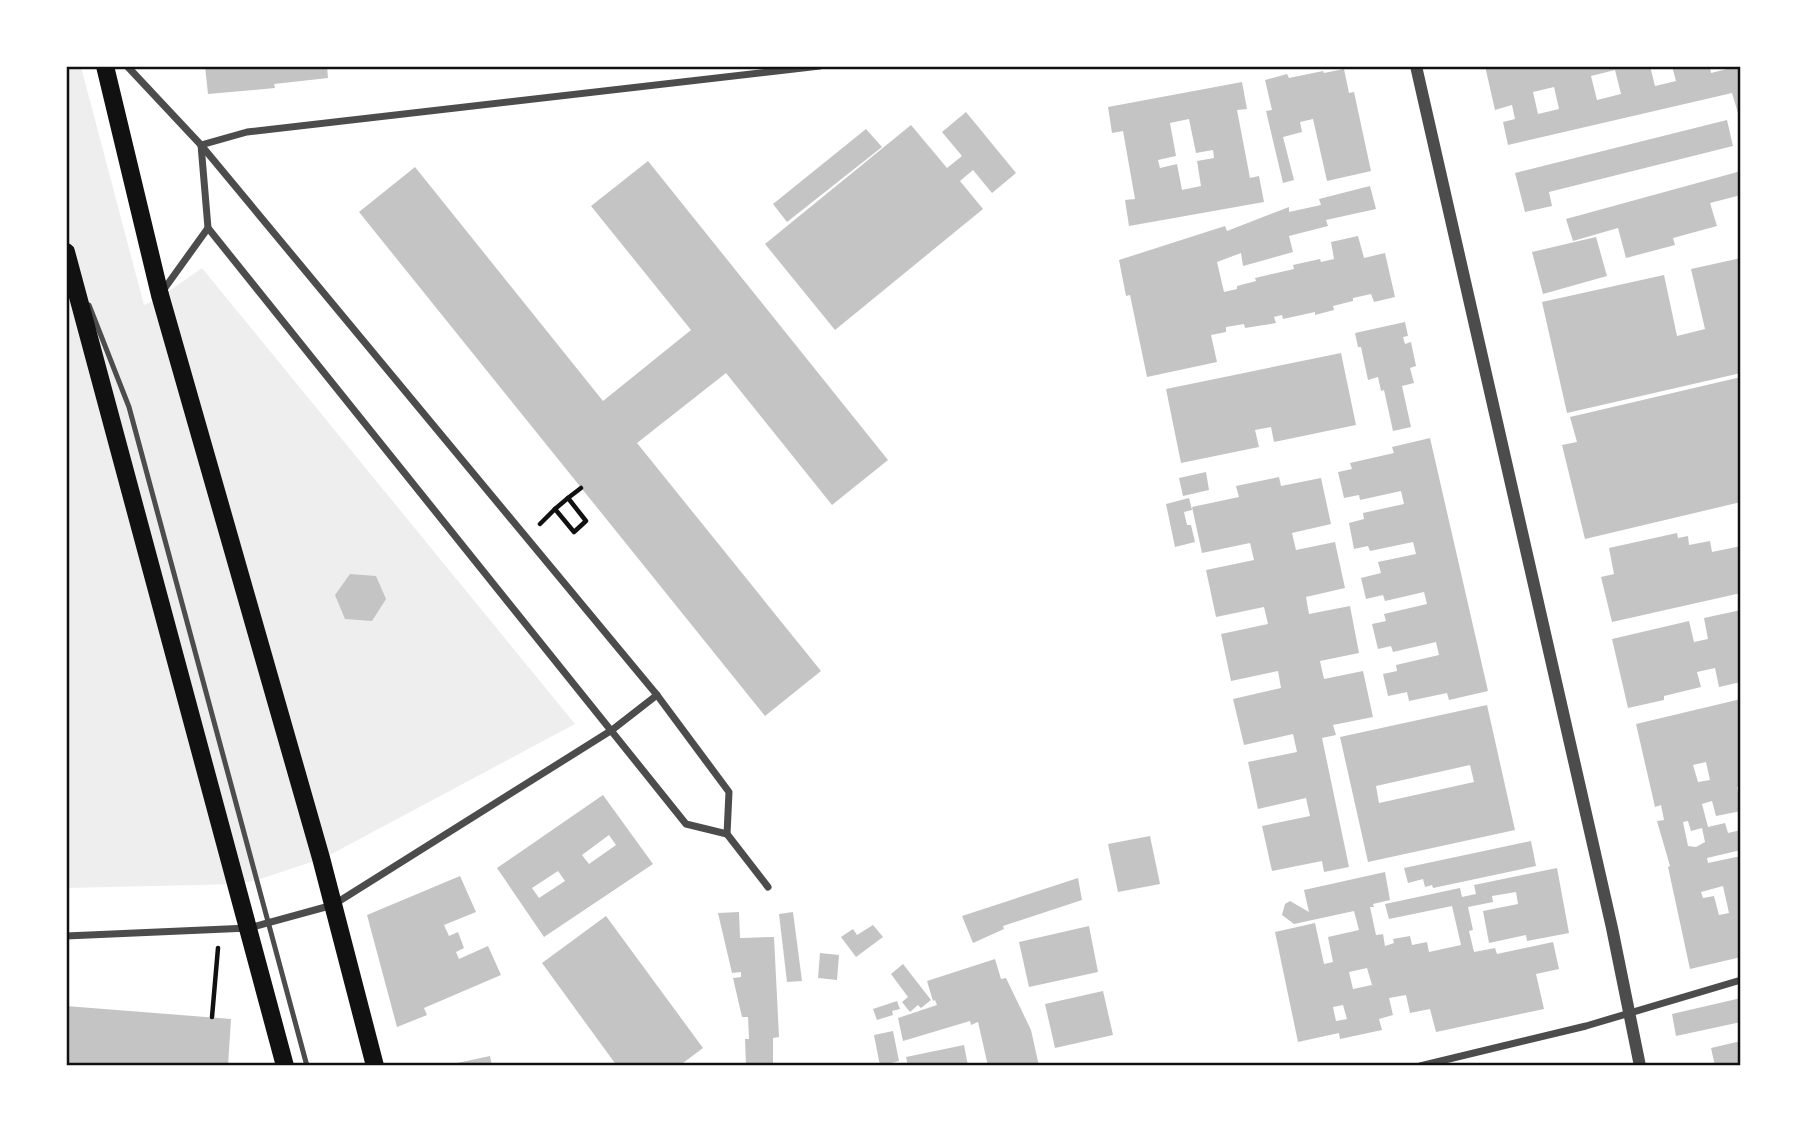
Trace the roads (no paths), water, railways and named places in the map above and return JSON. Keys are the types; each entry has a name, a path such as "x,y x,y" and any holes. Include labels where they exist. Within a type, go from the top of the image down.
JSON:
{"main road":[{"path":"105,66 160,295 333,905 374,1066"},
{"path":"66,251 285,1066"}],"street":[{"path":"127,66 201,145 657,695 729,792 727,834"},
{"path":"201,145 247,132 820,66"},
{"path":"1416,66 1612,928 1640,1066"},
{"path":"201,145 208,228 686,824 727,834 768,887"},
{"path":"160,295 208,228"},
{"path":"66,936 249,928 333,905 612,730 657,695"},
{"path":"1420,1066 1586,1026 1741,980"}],"lane":[{"path":"66,251 129,407 307,1066"}]}
